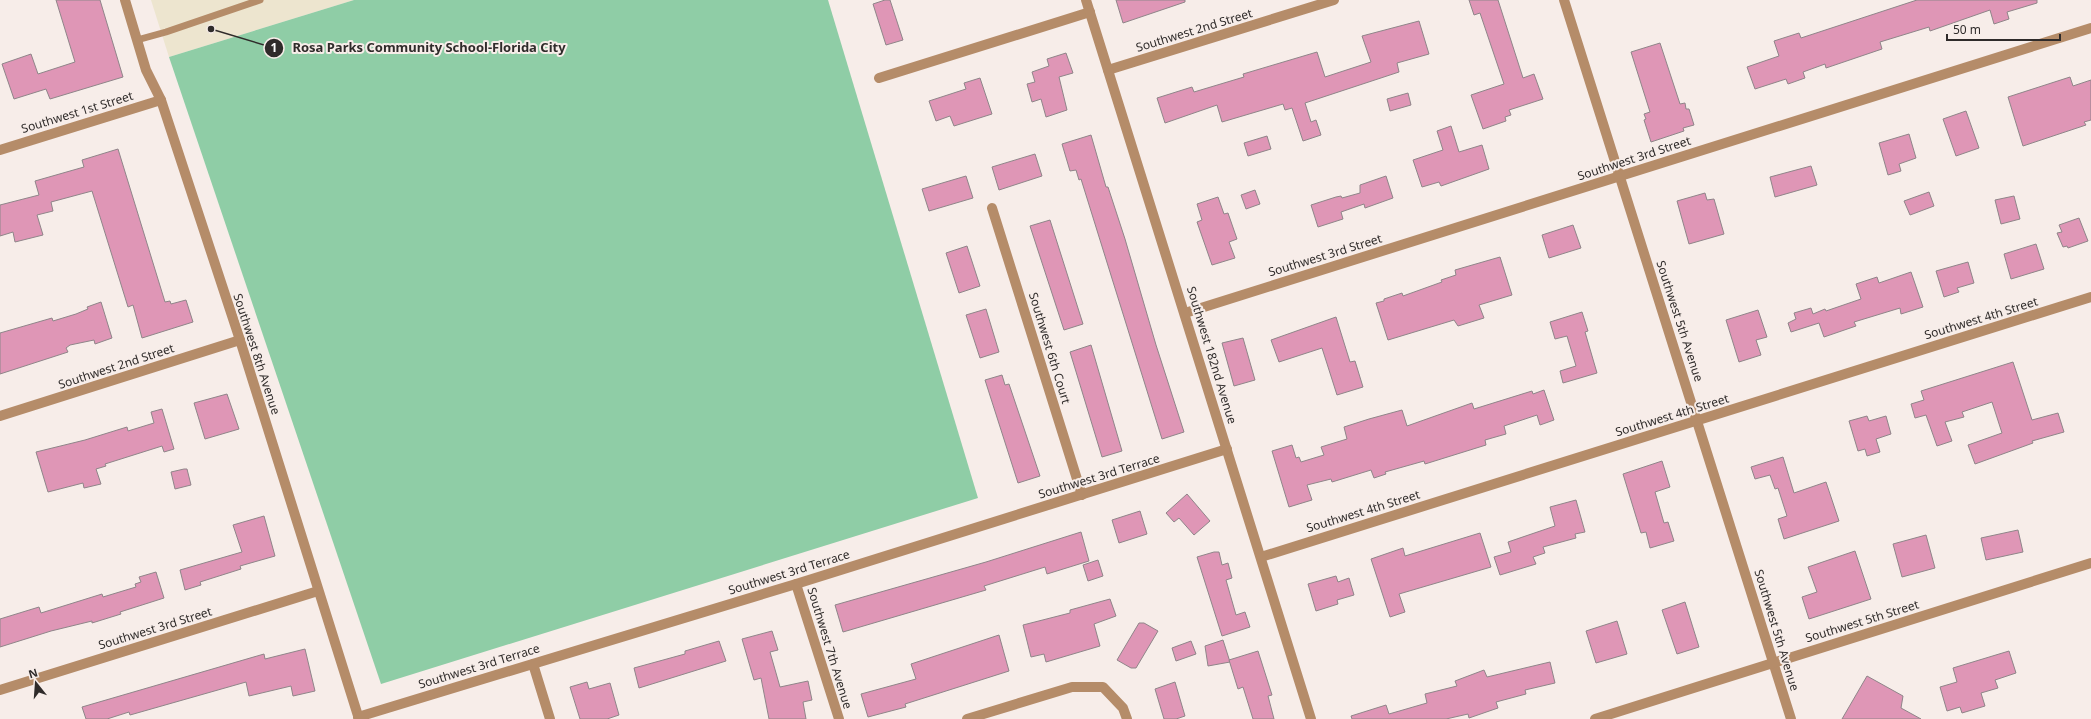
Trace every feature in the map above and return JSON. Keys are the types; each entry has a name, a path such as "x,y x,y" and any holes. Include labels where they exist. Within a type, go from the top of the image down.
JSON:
{"street":[{"name":"Southwest 8th Avenue","path":"125,0 146,70 161,100 240,340 358,718"},
{"name":"Southwest 182nd Avenue","path":"1086,0 1311,719"},
{"name":"Southwest 2nd Street","path":"1108,70 1334,0"},
{"name":"Southwest 5th Avenue","path":"1564,0 1621,176 1791,719"},
{"path":"879,78 1090,12"},
{"name":"Southwest 3rd Street","path":"1185,313 2091,28"},
{"name":"Southwest 1st Street","path":"0,150 161,100"},
{"name":"Southwest 6th Court","path":"992,208 1082,495"},
{"name":"Southwest 4th Street","path":"1261,557 2091,297"},
{"name":"Southwest 2nd Street","path":"0,416 240,340"},
{"name":"Southwest 3rd Terrace","path":"358,718 796,584 1227,449"},
{"name":"Southwest 5th Street","path":"1595,719 2091,563"},
{"name":"Southwest 7th Avenue","path":"796,584 839,719"},
{"name":"Southwest 3rd Street","path":"0,690 318,590"},
{"path":"533,664 550,719"},
{"path":"967,719 1072,687 1103,687 1124,708 1127,719"}],"lane":[{"path":"137,40 166,32 260,0"}],"shaded area":[{"path":"151,0 354,0 169,57"}],"green space":[{"path":"354,0 828,0 978,498 381,684 169,57"}],"building":[{"path":"56,0 100,0 123,77 50,99 46,89 14,99 2,64 31,54 38,74 75,62"},
{"path":"890,0 903,40 886,45 873,4"},
{"path":"1116,0 1185,0 1185,2 1123,23"},
{"path":"1469,0 1498,0 1523,78 1534,74 1543,99 1509,110 1511,115 1505,117 1506,121 1483,129 1471,95 1504,84 1480,13 1474,15"},
{"path":"1917,0 2037,0 2037,3 2007,12 2009,19 1994,24 1990,10 1930,31 1929,27 1880,42 1882,49 1826,68 1825,64 1803,72 1805,78 1788,84 1786,79 1755,89 1747,67 1779,56 1774,41 1799,33 1801,38"},
{"path":"1419,21 1429,54 1397,63 1399,72 1305,103 1311,122 1316,120 1321,135 1303,141 1292,108 1285,110 1283,104 1222,122 1217,105 1165,123 1157,98 1192,87 1194,92 1244,77 1243,74 1317,52 1325,77 1371,62 1362,36"},
{"path":"1660,43 1680,104 1685,103 1686,109 1689,109 1694,125 1683,128 1684,131 1651,142 1644,120 1646,119 1644,114 1650,112 1631,52"},
{"path":"1066,53 1073,73 1059,77 1067,110 1046,117 1041,99 1032,102 1027,84 1035,82 1032,72 1049,66 1047,59"},
{"path":"2070,77 2073,86 2091,80 2091,120 2084,122 2086,125 2023,146 2008,97"},
{"path":"980,78 992,114 954,126 950,116 936,121 929,101 966,89 964,83"},
{"path":"1408,93 1411,105 1390,111 1387,99"},
{"path":"1966,111 1979,148 1956,156 1943,119"},
{"path":"1451,126 1459,152 1482,145 1489,169 1441,186 1439,182 1422,187 1413,160 1443,150 1437,131"},
{"path":"1909,134 1916,158 1899,164 1901,171 1888,175 1879,143"},
{"path":"1091,135 1106,187 1108,187 1125,239 1156,345 1184,432 1162,439 1081,179 1079,180 1076,170 1070,171 1062,144"},
{"path":"1267,136 1271,149 1248,156 1244,143"},
{"path":"118,149 165,302 170,301 171,304 186,300 193,322 142,338 133,305 128,307 92,191 51,202 53,211 37,215 43,235 15,242 13,232 0,236 0,205 39,195 35,181 84,167 82,160"},
{"path":"1035,154 1042,176 999,190 992,167"},
{"path":"1811,166 1817,185 1775,197 1770,177"},
{"path":"966,176 973,198 929,211 922,189"},
{"path":"1386,176 1393,198 1365,208 1364,204 1341,212 1343,219 1318,227 1311,205 1336,197 1341,196 1342,198 1360,193 1360,185"},
{"path":"1255,190 1260,204 1246,209 1241,195"},
{"path":"1929,192 1934,206 1910,215 1904,201"},
{"path":"1705,193 1707,200 1714,199 1724,234 1689,244 1677,201"},
{"path":"2014,196 2020,219 2001,224 1995,200"},
{"path":"1218,197 1224,214 1228,213 1237,239 1229,242 1235,258 1212,265 1197,222 1202,220 1197,204"},
{"path":"2079,218 2088,241 2068,248 2067,246 2063,247 2057,233 2062,232 2059,225"},
{"path":"1050,220 1083,324 1064,330 1030,226"},
{"path":"1573,225 1581,248 1549,258 1542,235"},
{"path":"2036,244 2044,269 2011,279 2004,254"},
{"path":"967,246 980,286 959,293 946,253"},
{"path":"1500,257 1512,295 1479,305 1484,318 1458,326 1454,320 1388,340 1376,303 1402,293 1403,296 1442,282 1441,280 1456,275 1455,270"},
{"path":"1968,262 1974,283 1957,288 1959,292 1944,297 1936,271"},
{"path":"1911,272 1923,307 1901,314 1900,308 1854,322 1856,326 1824,337 1819,323 1791,332 1788,323 1796,319 1794,313 1811,308 1813,314 1861,299 1856,284 1877,277 1879,283"},
{"path":"101,302 112,338 95,344 94,340 70,345 66,348 68,352 0,374 0,333 52,318 53,321 76,314 88,309 87,307"},
{"path":"986,309 999,352 980,358 966,315"},
{"path":"1758,310 1767,337 1756,340 1761,355 1739,362 1726,320"},
{"path":"1582,312 1588,331 1585,332 1597,373 1563,383 1560,371 1576,366 1567,336 1555,339 1550,322"},
{"path":"1336,317 1350,362 1355,361 1363,387 1337,395 1322,348 1279,362 1271,340"},
{"path":"1243,338 1255,380 1234,386 1222,343"},
{"path":"1091,345 1122,451 1102,457 1070,352"},
{"path":"2013,362 2032,420 2058,413 2064,432 2032,441 2033,443 1975,464 1968,445 2002,433 1992,402 1962,412 1964,417 1945,422 1952,441 1937,446 1926,415 1915,418 1911,404 1924,400 1921,391"},
{"path":"1002,375 1005,385 1009,384 1040,476 1018,483 985,380"},
{"path":"1544,390 1554,420 1540,425 1537,415 1504,426 1506,434 1485,440 1486,445 1425,464 1424,461 1385,472 1386,474 1374,478 1371,470 1332,482 1331,479 1307,485 1312,500 1289,507 1272,451 1292,445 1296,458 1299,457 1301,462 1324,455 1321,447 1347,439 1344,427 1369,419 1402,410 1407,426 1472,403 1474,409 1532,391 1533,394"},
{"path":"227,394 239,429 205,439 194,403"},
{"path":"162,409 174,449 164,452 162,446 105,464 106,466 96,469 101,484 84,488 83,483 48,492 36,452 85,440 127,427 128,431 154,423 151,412"},
{"path":"1867,416 1869,421 1886,416 1891,434 1876,439 1880,452 1867,456 1865,449 1858,451 1849,421"},
{"path":"1783,457 1794,493 1826,482 1839,521 1784,539 1778,519 1787,516 1778,488 1775,489 1770,475 1755,479 1751,467"},
{"path":"1662,461 1670,487 1655,492 1664,523 1668,522 1674,541 1650,548 1646,532 1641,533 1623,474"},
{"path":"187,469 191,485 175,489 171,472"},
{"path":"1187,494 1210,521 1194,535 1179,518 1174,522 1166,513"},
{"path":"1576,500 1585,532 1575,534 1576,538 1543,547 1545,553 1533,557 1536,564 1500,575 1494,557 1511,552 1508,542 1555,526 1550,507"},
{"path":"1140,511 1147,534 1119,543 1112,520"},
{"path":"264,516 275,556 240,566 241,569 200,582 201,585 185,590 180,570 242,552 233,525"},
{"path":"2018,530 2023,552 1986,560 1981,538"},
{"path":"1081,532 1089,561 1047,574 1045,567 984,586 986,590 843,632 835,605 986,562"},
{"path":"1480,533 1491,567 1399,594 1405,612 1390,617 1371,559 1403,548 1405,556"},
{"path":"1926,535 1935,568 1902,577 1893,544"},
{"path":"1855,551 1871,599 1809,619 1802,597 1817,592 1808,567"},
{"path":"1219,552 1222,565 1228,563 1232,578 1226,580 1236,615 1245,612 1250,627 1222,636 1197,557"},
{"path":"1098,560 1103,576 1088,581 1083,565"},
{"path":"156,572 164,598 120,612 121,614 92,623 92,621 51,631 0,647 0,619 39,607 41,613 102,594 103,597 136,587 135,584 141,582 139,577"},
{"path":"1336,576 1338,582 1349,578 1354,595 1337,600 1338,604 1316,611 1308,584"},
{"path":"1110,599 1116,616 1094,624 1100,646 1046,662 1044,654 1031,657 1023,625 1070,613 1070,610"},
{"path":"1685,602 1699,647 1677,654 1662,610"},
{"path":"1617,621 1627,654 1596,663 1586,631"},
{"path":"1139,623 1144,623 1158,631 1136,668 1131,668 1117,660"},
{"path":"772,631 778,650 770,652 780,687 808,681 812,700 803,702 806,719 769,719 761,678 754,680 742,639"},
{"path":"999,635 1009,671 905,704 906,707 868,717 861,694 916,679 911,664"},
{"path":"1223,640 1230,662 1208,666 1205,646"},
{"path":"719,641 726,661 639,688 634,668 685,654 685,651"},
{"path":"1191,641 1196,654 1176,661 1172,648"},
{"path":"305,649 315,691 293,696 291,686 249,696 246,682 130,715 129,712 107,719 86,719 82,707 264,654 265,659"},
{"path":"1258,651 1272,695 1268,696 1274,719 1253,719 1243,687 1238,689 1229,660"},
{"path":"2009,651 2016,673 1995,680 1998,688 1981,693 1985,706 1962,713 1960,707 1947,711 1940,687 1957,682 1953,668"},
{"path":"1550,662 1555,683 1525,690 1526,694 1496,702 1498,708 1469,718 1468,714 1446,719 1352,719 1351,716 1386,705 1389,714 1427,703 1425,694 1457,686 1455,681 1484,670 1487,677"},
{"path":"1867,676 1903,696 1901,708 1921,719 1842,719"},
{"path":"587,682 589,689 610,683 619,715 607,719 580,719 570,687"},
{"path":"1175,682 1185,716 1176,719 1164,719 1155,689"}],"place":[{"name":"Rosa Parks Community School-Florida City","path":"211,29"}]}
